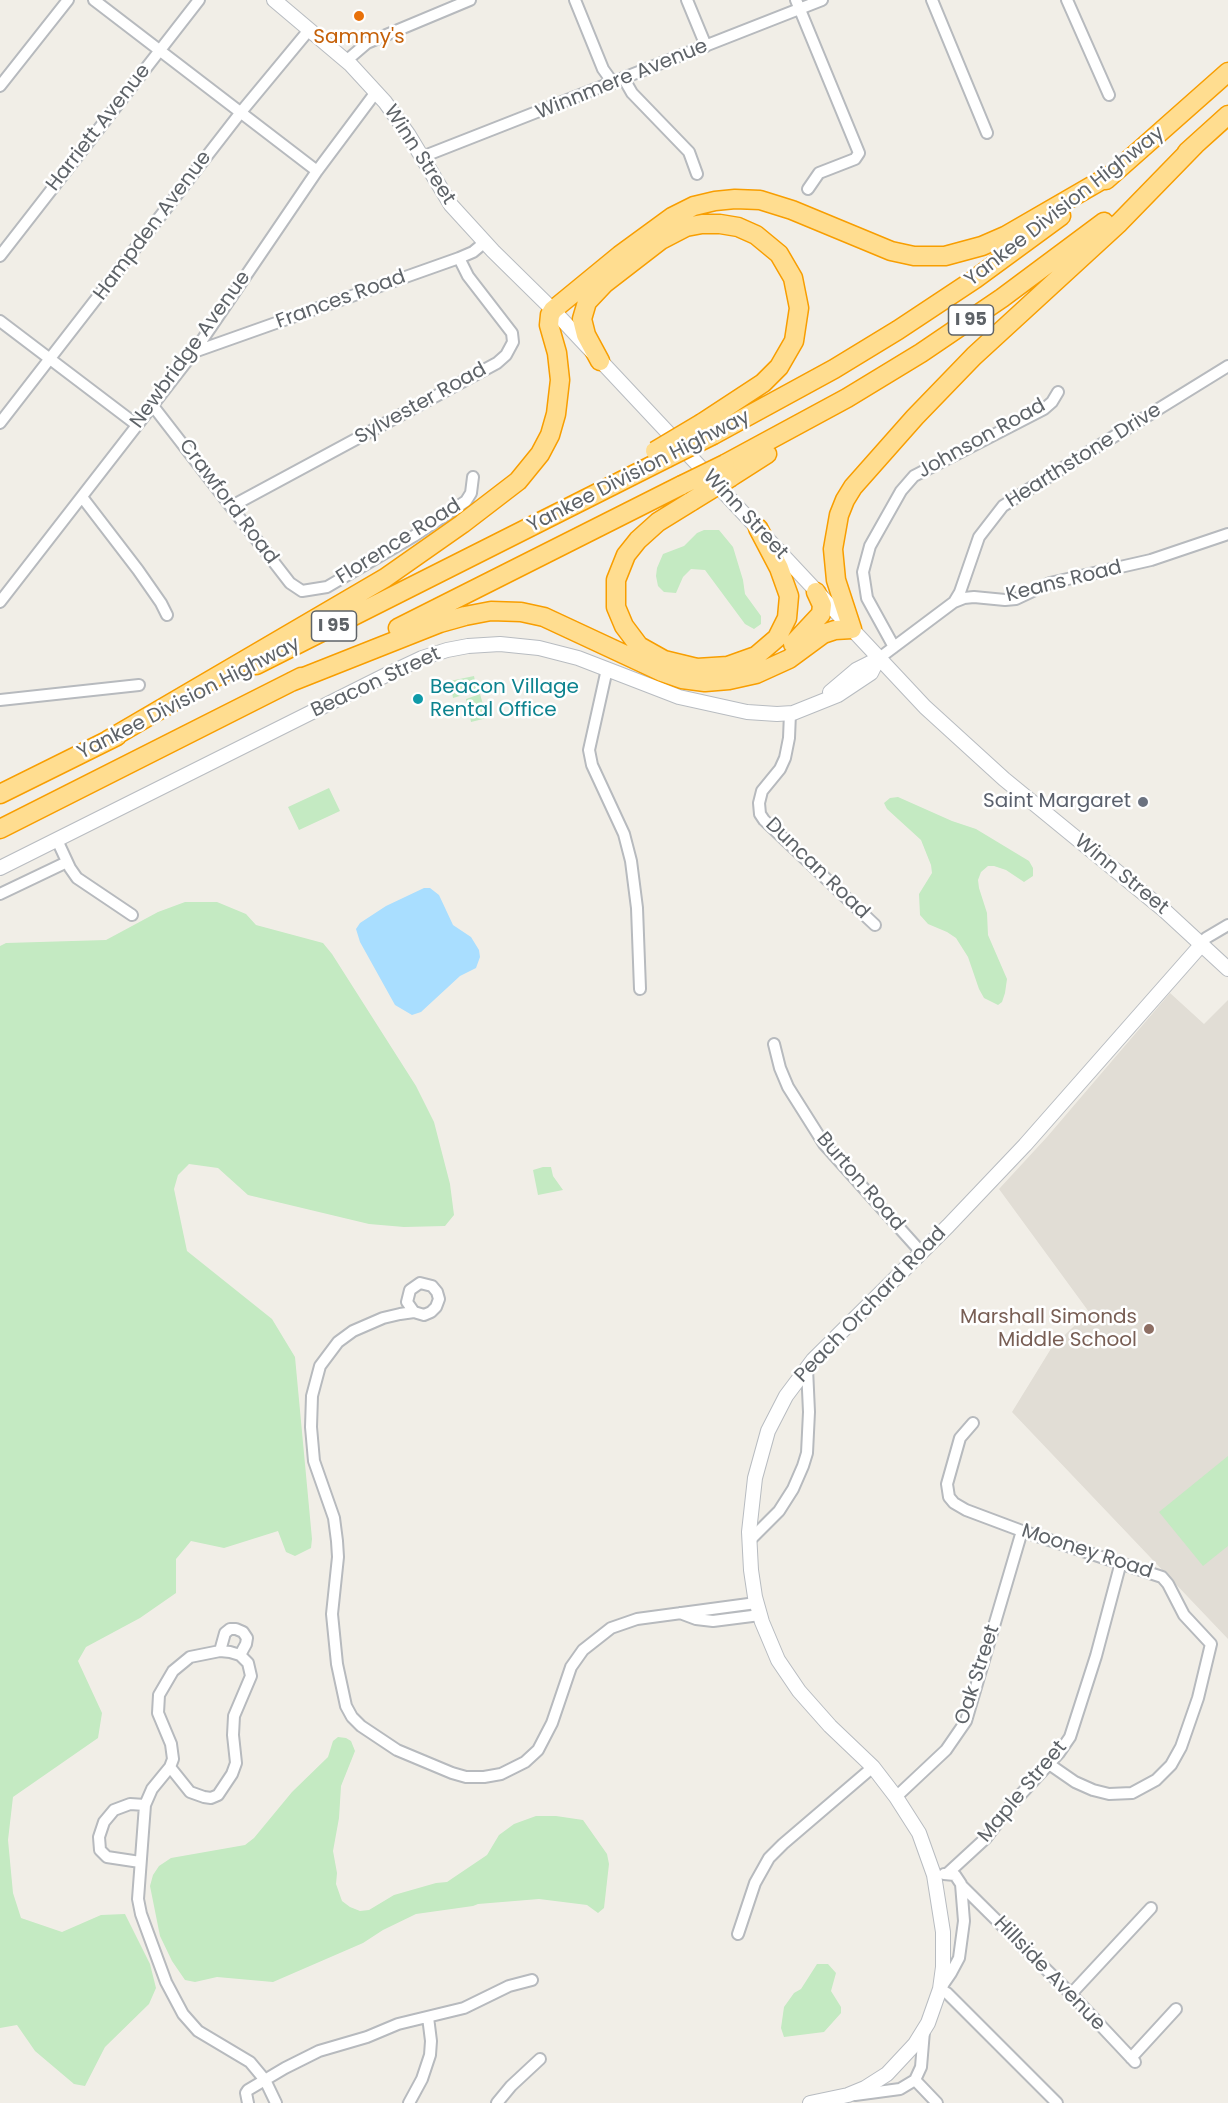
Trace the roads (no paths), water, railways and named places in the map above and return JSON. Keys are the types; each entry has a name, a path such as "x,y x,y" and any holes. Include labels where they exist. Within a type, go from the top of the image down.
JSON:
{"highway":[{"name":"Yankee Division Highway","path":"0,794 552,517 708,429 834,369 924,314 1022,245 1114,173 1228,72"},
{"name":"Yankee Division Highway","path":"0,829 682,485 728,471 772,450 827,409 921,353 1043,269 1153,182 1228,116"},
{"path":"291,682 440,623 465,616 500,611 529,614 553,621 649,667 682,679 713,681 737,679 756,674 789,658 820,635 835,630 852,629 836,580 833,549 839,515 853,486 974,356 1119,223 1195,145"},
{"path":"108,740 385,578 518,481 540,454 550,435 556,414 560,380 557,353 549,325 553,310 664,222 707,202 735,199 767,202 891,251 914,256 940,256 969,250 1005,236 1114,173"},
{"path":"600,361 584,329 582,320 585,305 604,284 652,247 680,230 707,223 738,227 761,238 782,258 795,285 799,316 794,341 779,367 708,429"},
{"path":"728,471 692,501 658,522 626,555 616,580 616,607 624,626 639,646 664,660 697,668 728,666 756,656 777,638 789,613 789,597 779,568 758,528"},
{"path":"756,674 782,655 819,617 822,605 816,592"}],"street":[{"path":"0,86 68,0"},
{"path":"94,0 317,171"},
{"name":"Harriett Avenue","path":"0,256 199,0"},
{"name":"Winn Street","path":"274,0 346,61 376,92 396,116 451,205 553,310 925,707 994,770 1164,910 1228,969"},
{"path":"346,61 367,43 470,0"},
{"path":"575,0 603,69 632,93 688,151 697,174"},
{"path":"687,0 706,46"},
{"name":"Winnmere Avenue","path":"422,158 706,46 798,4 822,0"},
{"path":"932,0 987,133"},
{"path":"1067,0 1109,95"},
{"path":"798,4 858,151 858,156 854,160 819,173 808,189"},
{"name":"Hampden Avenue","path":"0,423 241,112 309,30"},
{"name":"Newbridge Avenue","path":"0,602 194,352 317,171 376,92"},
{"name":"Frances Road","path":"194,352 459,258 473,252 485,242"},
{"name":"Sylvester Road","path":"232,506 367,434 448,387 497,363 506,355 513,342 512,333 468,276 459,258"},
{"path":"0,321 137,425"},
{"name":"Hearthstone Drive","path":"954,602 960,592 979,537 1003,507 1036,484 1228,366"},
{"name":"Johnson Road","path":"894,647 867,598 863,572 870,546 901,491 914,476 1044,409 1058,392"},
{"name":"Crawford Road","path":"153,406 290,583 302,591 308,591"},
{"name":"Florence Road","path":"308,591 327,587 347,576 462,504 471,494 473,477"},
{"path":"82,497 138,570 166,615"},
{"name":"Keans Road","path":"878,659 954,602 968,597 1016,599 1046,585 1151,560 1228,534"},
{"name":"Beacon Street","path":"0,868 384,676 435,653 479,645 522,645 553,651 696,701 777,714 790,713 838,695 871,673 878,659"},
{"path":"607,669 589,753 592,765 620,825 631,861 637,908 640,989"},
{"path":"0,700 139,685"},
{"name":"Duncan Road","path":"790,713 787,752 780,769 762,791 759,802 760,813 764,820 875,925"},
{"path":"57,840 73,874 84,884 132,915"},
{"path":"0,894 67,862"},
{"path":"1202,944 1206,938 1228,925"},
{"name":"Peach Orchard Road","path":"848,2095 865,2088 887,2074 908,2053 924,2031 932,2014 944,1967 941,1874 896,1797 873,1767 830,1726 799,1691 778,1660 758,1609 751,1570 749,1540 753,1490 768,1431 786,1396 807,1368 1025,1145 1202,944"},
{"name":"Burton Road","path":"774,1044 788,1087 824,1144 921,1252"},
{"path":"414,1312 383,1318 343,1338 329,1352 320,1366 312,1396 313,1453 334,1518 338,1541 332,1608 337,1664 346,1706 356,1722 379,1740 397,1750 452,1773 465,1777 501,1774 525,1762 543,1743 571,1667 583,1650 607,1631 620,1624 638,1619 680,1613 758,1609"},
{"path":"749,1540 779,1511 793,1490 803,1466 809,1422 807,1368"},
{"name":"Mooney Road","path":"973,1423 960,1438 946,1490 949,1497 966,1510 1162,1577 1184,1616 1211,1644 1198,1698 1181,1747 1171,1765 1156,1780 1132,1793 1109,1794 1075,1782 1049,1764"},
{"name":"Oak Street","path":"896,1797 946,1750 966,1721 1022,1531"},
{"name":"Maple Street","path":"941,1874 986,1838 1012,1804 1066,1743 1073,1728 1107,1619 1122,1562"},
{"path":"220,1651 225,1633 231,1629 238,1629 247,1639 240,1655"},
{"path":"170,1767 189,1791 211,1798 218,1795 232,1774 236,1763 233,1735 234,1716 251,1676 249,1664 240,1655 220,1651 197,1655 184,1661 170,1675 159,1695 158,1713 172,1751 172,1762 154,1785 145,1805 138,1893 140,1909 175,2001 195,2028 246,2059 265,2080 276,2103"},
{"path":"738,1934 755,1883 769,1858 873,1767"},
{"path":"140,1862 107,1857 100,1850 99,1840 102,1824 114,1809 130,1804 145,1805"},
{"name":"Peach Orchard Road","path":"940,1989 951,1973 961,1950 964,1921 963,1887 956,1876 941,1874"},
{"name":"Hillside Avenue","path":"963,1887 1071,1994 1133,2060 1176,2009"},
{"path":"1071,1994 1151,1908"},
{"path":"247,2098 265,2080 297,2061 329,2047 367,2037 398,2024 471,2006 509,1986 531,1980"},
{"path":"940,1989 1057,2103"},
{"path":"409,2103 422,2079 430,2055 428,2017"},
{"name":"Peach Orchard Road","path":"815,2103 848,2095 900,2088 915,2080 923,2058 924,2031"},
{"path":"496,2103 540,2060"},
{"path":"915,2080 938,2103"}],"water":[{"path":"424,888 430,888 439,895 453,925 471,937 479,950 480,957 476,968 460,976 421,1012 412,1015 395,1005 360,942 356,929 360,923 386,906"}],"place":[{"name":"Sammy's","path":"359,16"},
{"name":"Beacon Village Rental Office","path":"418,699"},
{"name":"Saint Margaret","path":"1143,802"},
{"name":"Marshall Simonds Middle School","path":"1149,1329"}]}
